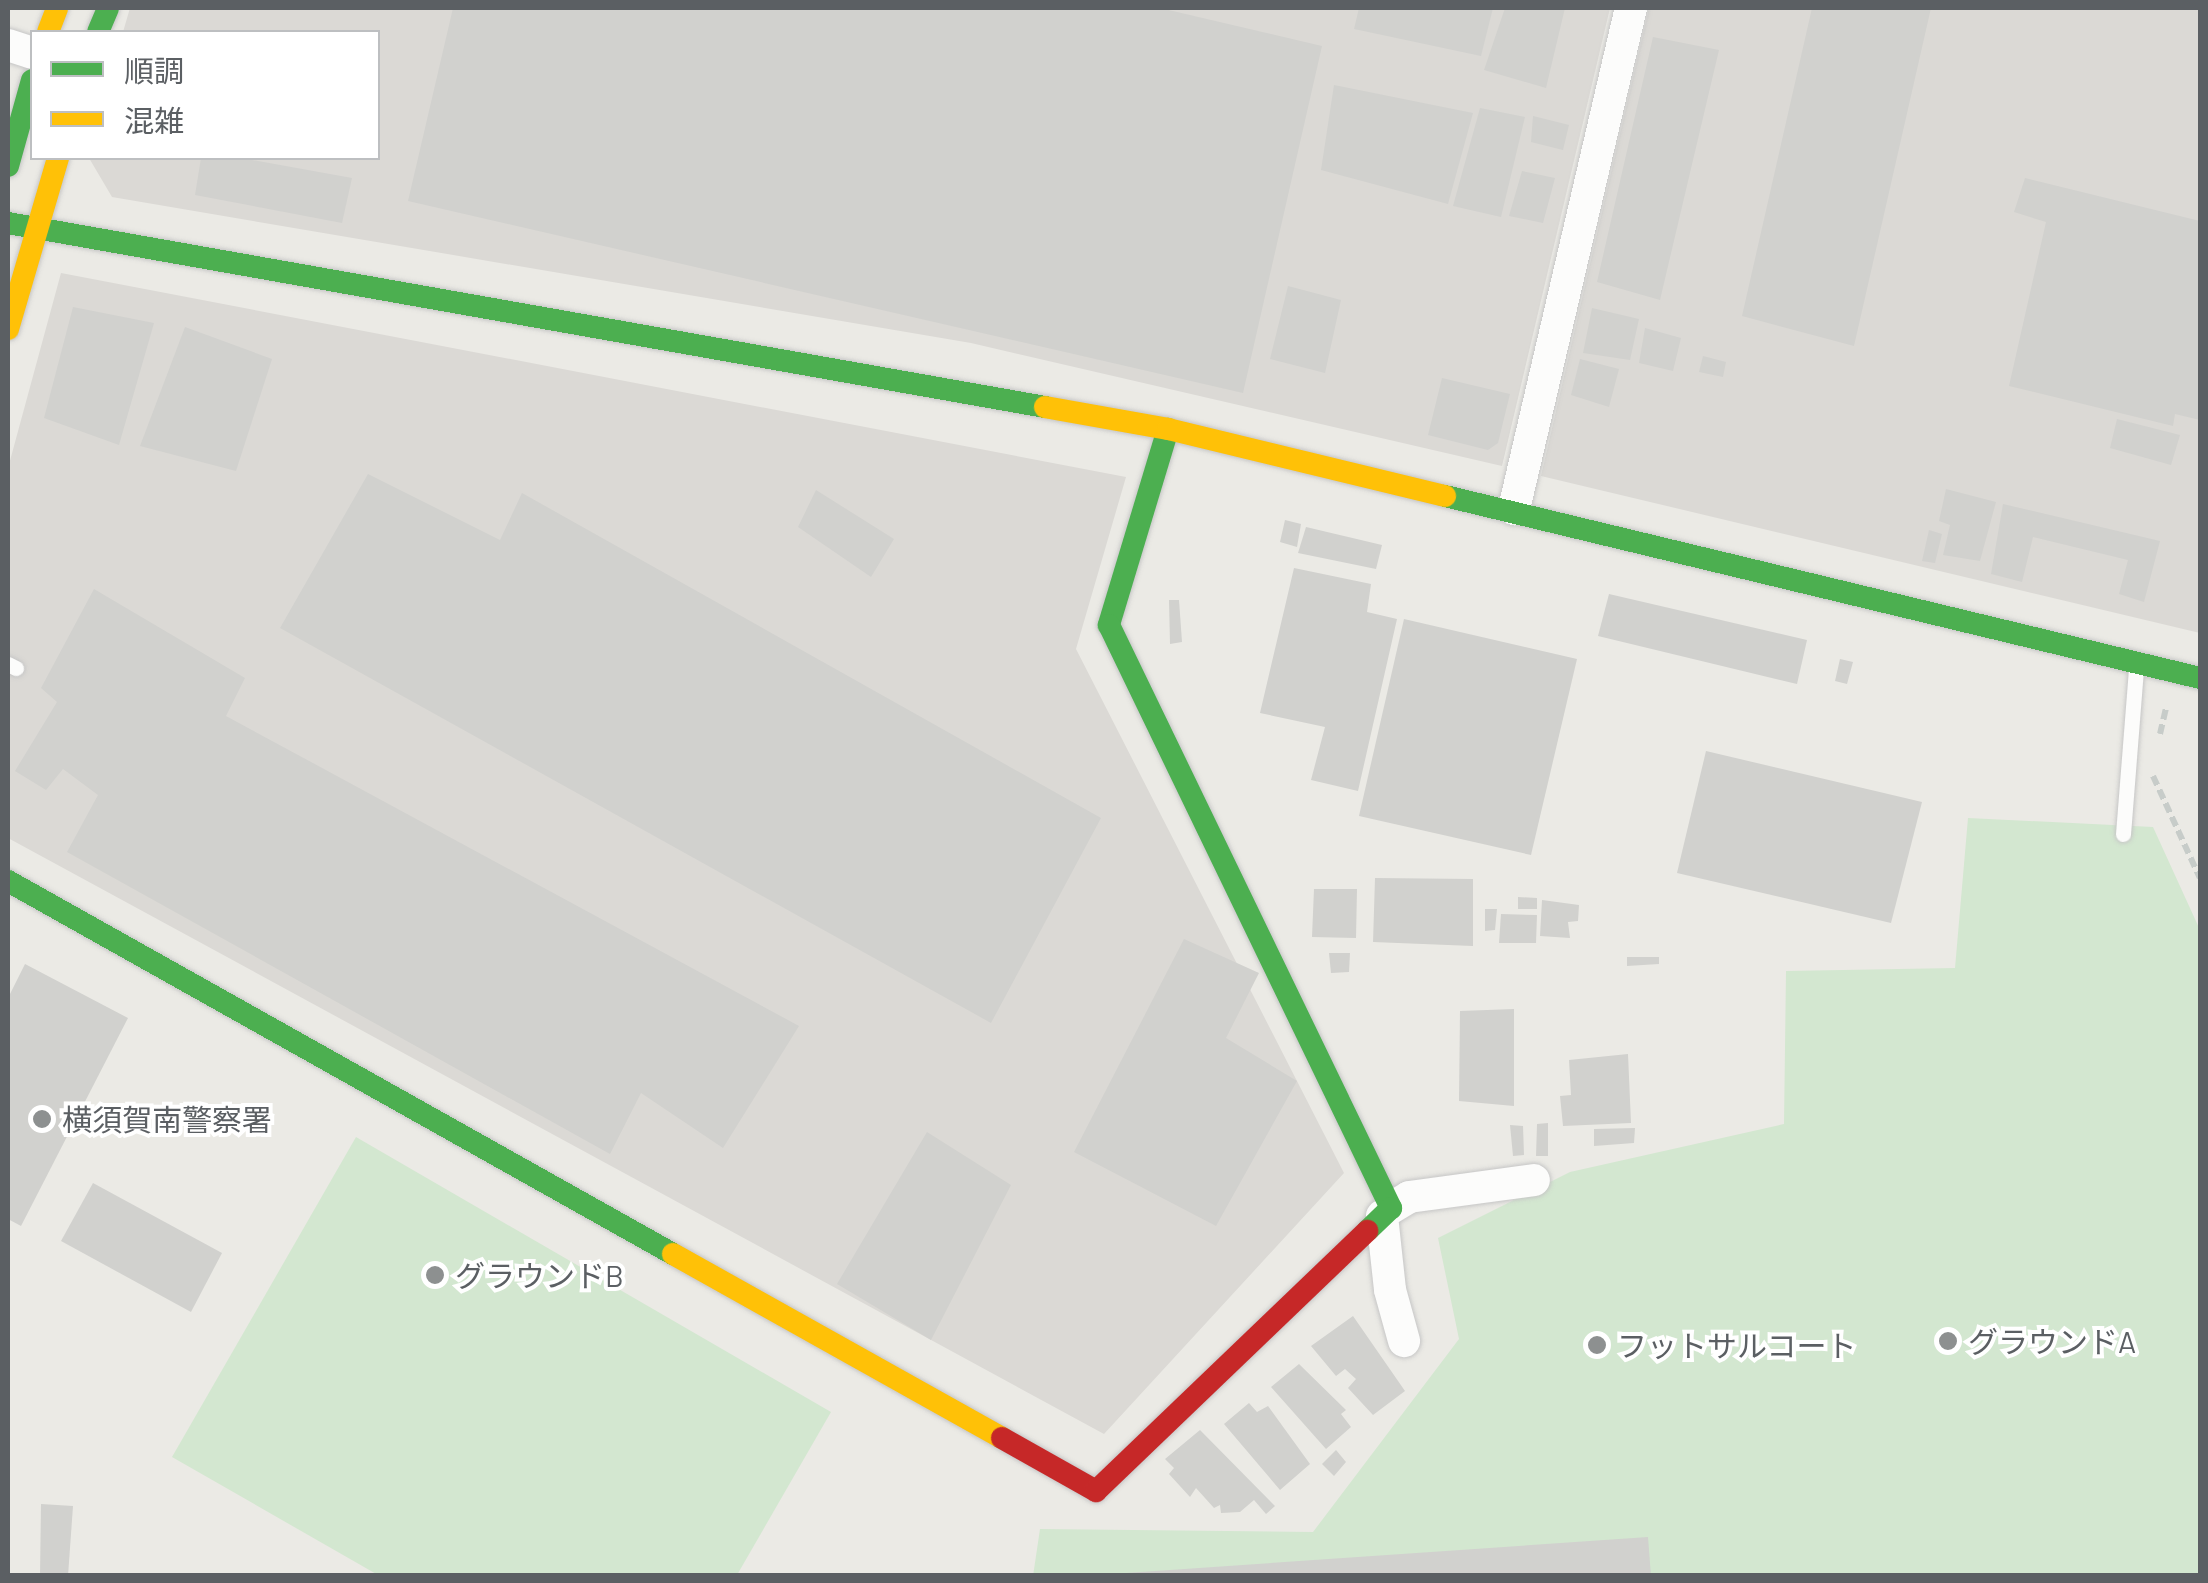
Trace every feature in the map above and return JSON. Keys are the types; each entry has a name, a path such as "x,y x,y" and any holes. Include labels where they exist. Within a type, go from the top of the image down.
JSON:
{"street":[{"path":"1514,509 1631,8"},
{"path":"8,166 30,87"},
{"path":"9,318 57,160"},
{"path":"8,223 1168,429 1514,509 2200,678"},
{"path":"1168,429 1108,626 1386,1212 1390,1290 1404,1340"},
{"path":"8,882 1096,1491 1386,1212 1409,1197 1534,1180"}],"lane":[{"path":"2124,834 2136,663"}],"path":[{"path":"2159,739 2174,672"},
{"path":"2155,756 2152,772 2200,878"}],"shaded area":[{"path":"130,8 1610,8 1502,466 971,343 112,197 90,160 380,160 380,30 124,30"},
{"path":"1649,8 2200,8 2200,633 1541,476"},
{"path":"61,273 1126,477 1076,649 1344,1173 1104,1434 8,838 8,468"}],"green space":[{"path":"1968,818 2153,827 2200,930 2200,1574 1033,1576 1040,1529 1313,1532 1459,1339 1438,1238 1570,1172 1784,1124 1786,971 1955,968"},
{"name":"グラウンドB","path":"356,1137 831,1412 737,1575 378,1575 172,1457"}],"building":[{"path":"453,8 1160,8 1322,46 1243,393 408,201"},
{"path":"1359,8 1493,8 1481,56 1354,29"},
{"path":"1505,8 1565,8 1546,88 1484,70"},
{"path":"1812,8 1931,8 1854,346 1742,316"},
{"path":"1653,37 1719,50 1660,300 1597,282"},
{"path":"1334,85 1473,113 1448,204 1321,170"},
{"path":"1480,108 1525,117 1501,217 1453,206"},
{"path":"1533,116 1569,125 1563,150 1531,142"},
{"path":"201,160 252,160 352,178 342,223 195,195"},
{"path":"1522,171 1555,178 1543,223 1509,216"},
{"path":"2025,178 2200,221 2200,420 2175,414 2173,426 2009,386 2046,222 2014,212"},
{"path":"1288,286 1341,300 1325,373 1270,359"},
{"path":"73,307 154,323 119,445 44,418"},
{"path":"1592,308 1639,319 1630,360 1583,353"},
{"path":"185,327 272,359 236,471 140,446"},
{"path":"1645,328 1681,338 1673,371 1639,363"},
{"path":"1703,356 1726,362 1723,377 1699,372"},
{"path":"1580,359 1619,369 1609,407 1571,395"},
{"path":"1442,378 1510,394 1498,443 1488,450 1428,435"},
{"path":"2117,419 2180,435 2171,465 2110,448"},
{"path":"368,474 500,540 522,493 1101,818 991,1023 280,628"},
{"path":"1946,489 1996,502 1980,561 1943,555 1950,525 1939,521"},
{"path":"816,490 894,539 871,577 798,527"},
{"path":"2003,504 2160,541 2144,602 2119,594 2128,560 2033,537 2022,582 1991,574"},
{"path":"1285,520 1301,524 1297,547 1280,542"},
{"path":"1306,527 1382,545 1376,569 1298,553"},
{"path":"1929,530 1942,534 1935,563 1922,561"},
{"path":"1294,568 1371,584 1367,612 1397,619 1358,791 1311,780 1325,727 1260,713"},
{"path":"94,589 245,678 226,716 799,1026 723,1148 641,1093 610,1154 67,852 98,795 63,769 46,790 15,771 57,702 41,688"},
{"path":"1609,594 1807,640 1797,684 1598,636"},
{"path":"1169,600 1179,600 1182,642 1170,644"},
{"path":"1404,619 1577,659 1531,855 1359,816"},
{"path":"1840,659 1853,662 1847,684 1835,681"},
{"path":"1706,751 1922,802 1891,923 1677,873"},
{"path":"1375,878 1473,879 1473,946 1373,942"},
{"path":"1314,889 1357,889 1356,938 1312,937"},
{"path":"1518,897 1537,898 1537,909 1518,909"},
{"path":"1542,900 1579,905 1578,921 1568,922 1570,938 1540,936"},
{"path":"1485,909 1497,909 1495,930 1485,931"},
{"path":"1501,914 1537,915 1536,943 1499,943"},
{"path":"1184,939 1259,973 1226,1038 1297,1081 1216,1226 1074,1152"},
{"path":"1329,953 1350,953 1349,972 1331,973"},
{"path":"1627,957 1659,957 1659,964 1627,966"},
{"name":"横須賀南警察署","path":"25,964 128,1018 21,1226 8,1219 8,998"},
{"path":"1514,1009 1514,1106 1459,1101 1460,1011"},
{"path":"1628,1054 1631,1123 1563,1126 1560,1096 1571,1095 1569,1060"},
{"path":"1548,1123 1548,1156 1536,1156 1537,1124"},
{"path":"1510,1125 1523,1126 1524,1155 1513,1156"},
{"path":"1635,1128 1634,1143 1594,1146 1594,1129"},
{"path":"927,1132 1011,1185 931,1340 837,1284"},
{"path":"93,1183 222,1253 191,1312 61,1241"},
{"path":"1353,1316 1405,1391 1373,1415 1348,1388 1356,1379 1345,1369 1336,1376 1311,1346"},
{"path":"1299,1364 1346,1410 1341,1414 1351,1427 1326,1449 1271,1387"},
{"path":"1249,1403 1257,1412 1268,1406 1310,1464 1280,1490 1224,1424"},
{"path":"1200,1430 1275,1506 1266,1514 1254,1500 1240,1512 1221,1513 1220,1505 1214,1508 1196,1488 1190,1497 1169,1474 1174,1468 1165,1459"},
{"path":"1336,1450 1346,1462 1334,1476 1322,1464"},
{"path":"41,1504 73,1506 68,1576 40,1576"},
{"path":"1648,1537 1651,1576 1126,1576 1126,1573"}],"traffic: fast":[{"path":"99,30 108,8"},
{"path":"8,166 30,87"},
{"path":"8,223 1045,407"},
{"path":"1168,429 1109,625 1391,1208 1367,1231"},
{"path":"1445,496 2200,678"},
{"path":"8,881 673,1254"}],"traffic: slow":[{"path":"49,30 57,8"},
{"path":"8,329 57,160"},
{"path":"1045,407 1168,429 1445,496"},
{"path":"673,1254 1002,1438"}],"traffic: jam":[{"path":"1002,1438 1096,1491 1367,1231"}],"place":[{"name":"横須賀南警察署","path":"42,1119"},
{"name":"グラウンドB","path":"435,1275"},
{"name":"グラウンドA","path":"1948,1341"},
{"name":"フットサルコート","path":"1597,1345"}]}
